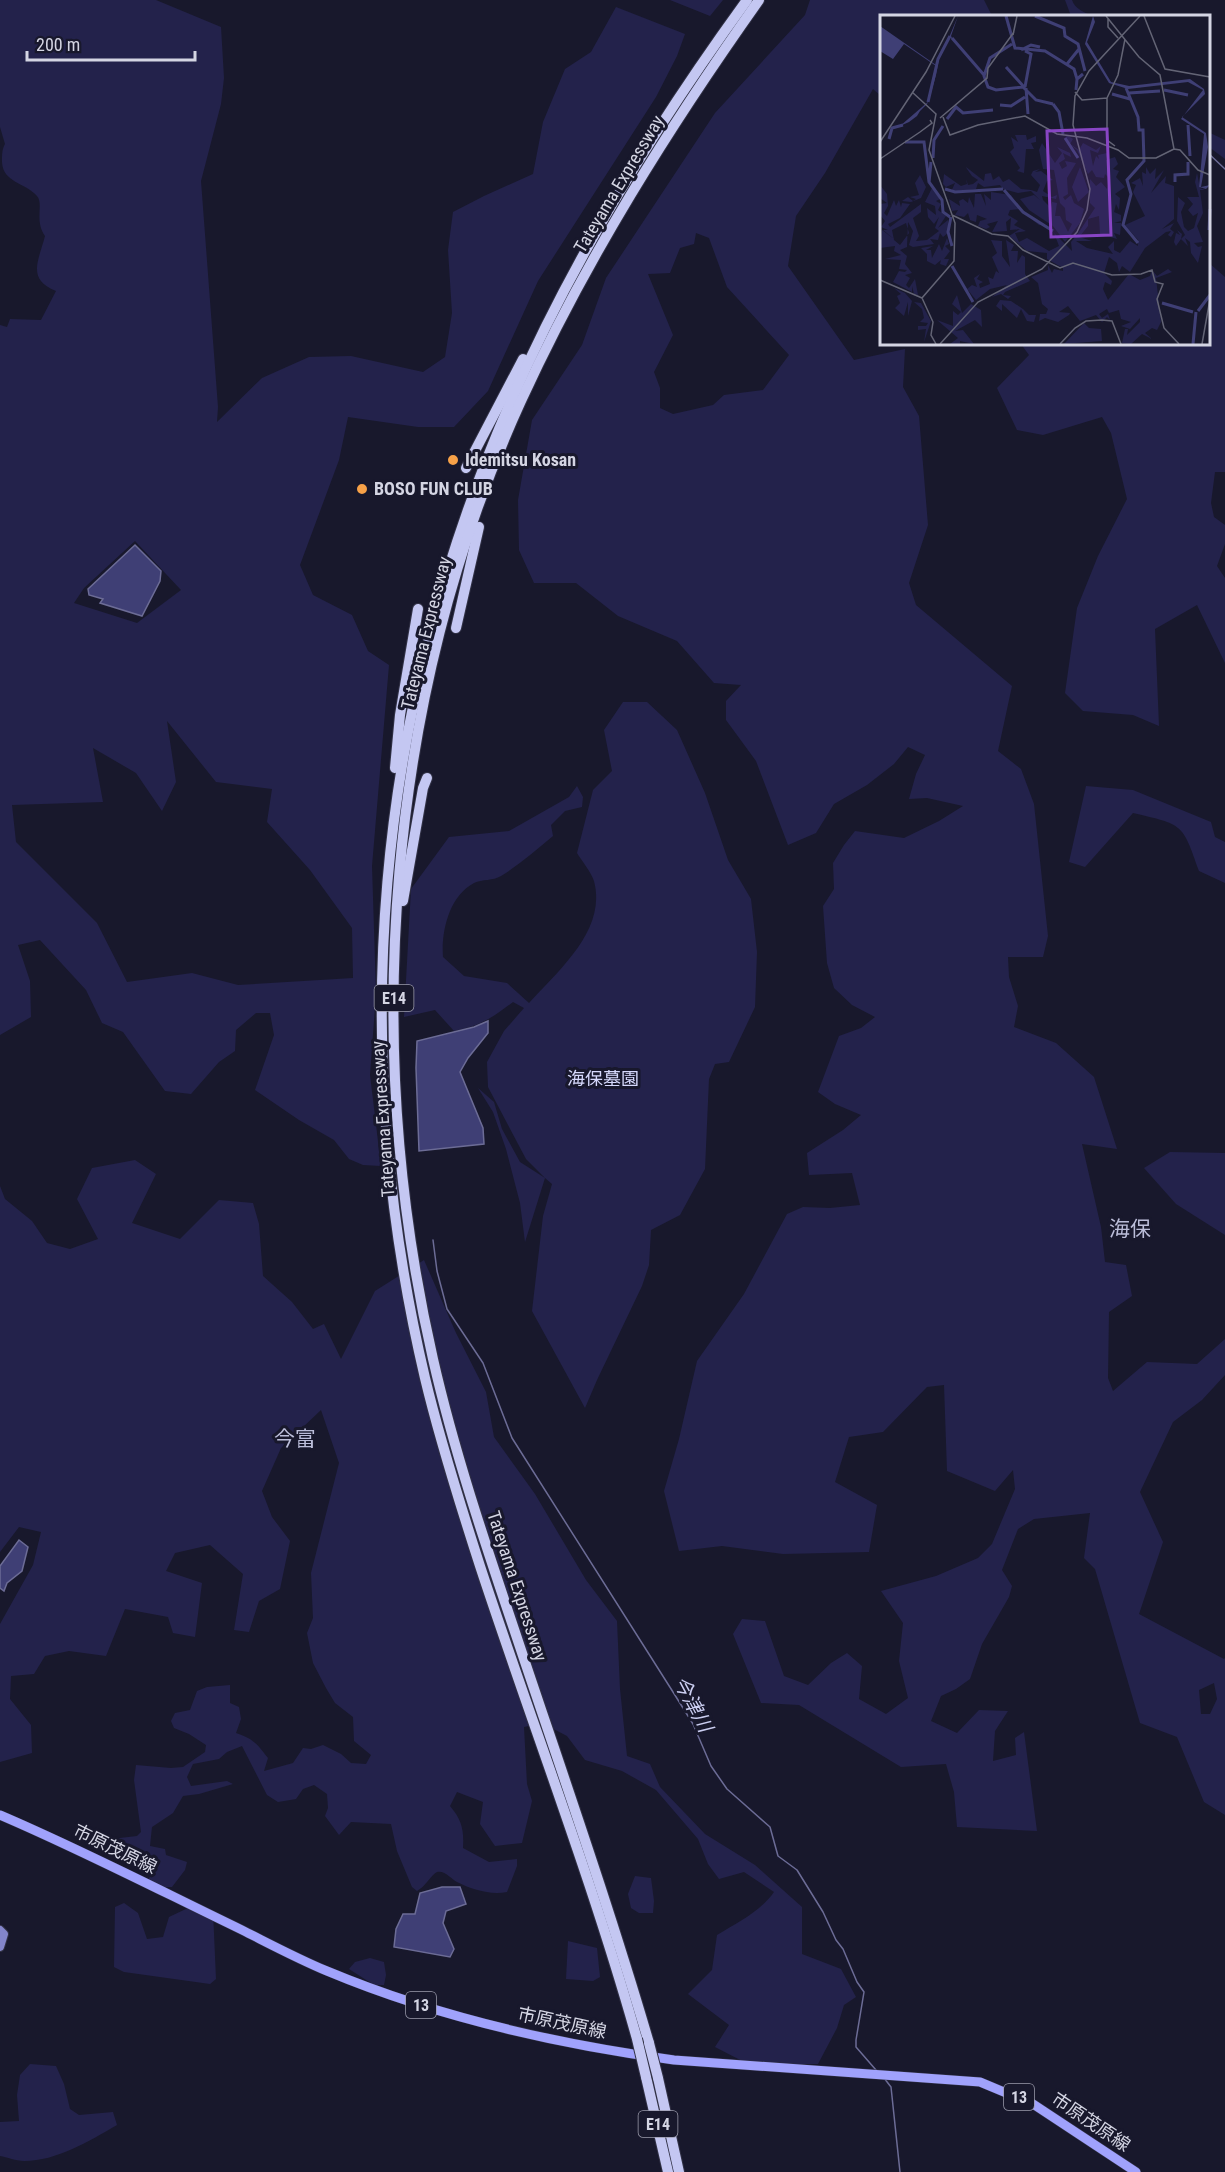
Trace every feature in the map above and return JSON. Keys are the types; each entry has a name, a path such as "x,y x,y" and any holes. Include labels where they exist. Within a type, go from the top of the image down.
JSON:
{"highway":[{"name":"Tateyama Expressway","path":"668,2172 637,2040 593,1895 462,1509 437,1422 411,1313 396,1223 382,1084 383,925 401,774 418,681 451,560 478,483 508,407 574,273 654,137 747,0"},
{"name":"Tateyama Expressway","path":"679,2172 649,2043 606,1902 470,1499 433,1360 411,1243 398,1138 393,1050 395,930 406,813 428,684 457,573 479,507 510,427 544,352 604,239 685,107 759,0"},
{"path":"466,468 552,306 574,273"},
{"path":"456,628 478,531 508,441 510,427"},
{"path":"391,846 400,715 418,609"},
{"path":"395,930 404,899 423,788 427,778"}],"main road":[{"name":"市原茂原線","path":"0,1815 72,1846 326,1971 403,2001 501,2027 625,2053 674,2060 980,2082 1004,2090 1041,2108 1136,2172"},
{"path":"0,1930 4,1934 0,1947"}],"green space":[{"path":"0,0 156,0 221,27 224,78 221,104 201,181 218,407 217,422 262,378 309,357 351,356 423,372 445,357 452,313 448,250 453,212 533,174 543,122 565,69 591,52 616,7 685,34 677,56 656,97 538,281 488,391 454,427 418,427 348,417 339,460 300,565 313,595 352,615 368,651 389,665 372,866 376,993 370,1075 381,1166 363,1165 349,1159 334,1140 299,1120 255,1090 274,1035 270,1013 256,1013 236,1030 235,1051 219,1062 191,1094 165,1091 123,1032 102,1023 86,990 40,940 18,945 30,981 31,1017 0,1035 0,325 7,327 10,319 41,320 56,291 41,281 38,275 38,261 45,236 39,218 39,199 32,191 10,178 3,169 2,155 5,144 0,127","holes":["135,541 181,590 137,623 74,603 84,588","167,721 216,782 272,789 267,822 310,870 352,928 353,978 238,985 192,973 127,982 97,923 16,842 12,805 103,802 93,748 136,773 162,811 176,782"]},
{"path":"670,0 723,0 710,16"},
{"path":"810,0 984,0 992,15 880,15 880,95 873,89 825,173 796,216 788,266 854,360 905,349 903,387 919,416 928,525 909,583 916,605 1012,686 998,751 1021,769 1034,804 1048,936 1043,957 1008,957 1009,977 1018,1006 1014,1027 1056,1043 1094,1077 1117,1149 1082,1144 1101,1227 1105,1262 1126,1265 1132,1296 1109,1312 1108,1378 1113,1391 1147,1362 1197,1364 1225,1339 1225,1375 1202,1400 1173,1422 1140,1492 1163,1542 1139,1614 1225,1658 1225,1815 1204,1802 1177,1737 1140,1723 1095,1569 1084,1558 1090,1513 1034,1519 1018,1529 1002,1570 1012,1586 1009,1597 982,1644 970,1679 941,1696 931,1721 957,1733 979,1710 1008,1711 995,1731 993,1761 1016,1755 1015,1738 1024,1732 1037,1831 957,1827 954,1792 946,1764 901,1767 799,1705 761,1703 733,1634 742,1619 765,1621 784,1676 808,1685 831,1663 847,1653 862,1666 859,1699 886,1714 908,1698 899,1661 903,1623 881,1591 936,1576 978,1558 992,1544 1015,1489 1013,1470 995,1491 947,1471 944,1385 927,1387 883,1432 849,1437 835,1482 877,1505 869,1552 783,1554 722,1546 679,1551 664,1491 697,1361 744,1294 787,1214 803,1207 830,1208 860,1205 852,1173 809,1175 807,1153 843,1130 861,1115 835,1104 818,1092 839,1036 861,1028 875,1017 852,1005 834,988 827,963 823,906 834,889 833,863 855,831 904,838 963,806 927,798 909,799 916,774 925,755 908,747 894,764 867,785 834,804 816,833 788,845 756,761 726,720 726,701 741,685 714,683 677,641 618,616 576,583 534,583 519,550 518,500 532,420 582,345 606,278 715,113 805,15","holes":["696,233 709,238 727,287 789,355 763,390 724,395 713,405 673,414 660,408 660,388 654,372 673,335 648,274 670,273 680,248 694,244","1214,1683 1217,1699 1210,1714 1201,1714 1199,1690"]},
{"path":"1065,0 1072,0 1078,8 1091,15 1071,15"},
{"path":"1210,133 1225,140 1225,159 1210,148"},
{"path":"1210,264 1225,277 1225,472 1215,472 1211,503 1214,517 1225,525 1225,544 1217,566 1225,578 1225,663 1197,605 1155,629 1159,726 1133,715 1083,711 1065,693 1077,608 1098,556 1127,499 1111,433 1102,417 1043,435 1017,430 997,388 1029,355 1022,345 1210,345"},
{"name":"海保墓園","path":"623,702 647,702 677,730 705,793 728,860 751,899 757,952 755,1007 729,1062 715,1064 709,1079 705,1169 680,1215 651,1230 649,1265 642,1286 585,1408 532,1311 543,1216 552,1184 526,1159 488,1087 487,1062 504,1031 524,1008 513,1002 485,1021 454,1031 435,1010 404,1017 411,889 449,837 509,831 569,797 577,786 583,797 582,807 565,811 551,825 553,836 514,867 498,878 474,883 465,889 448,915 445,926 443,957 464,976 507,983 529,1003 578,948 594,916 596,899 594,881 577,853 593,790 612,771 604,730"},
{"path":"1086,786 1133,790 1211,822 1215,837 1225,842 1225,883 1199,871 1189,843 1178,828 1162,820 1133,813 1085,867 1069,862"},
{"path":"478,1088 494,1102 502,1129 520,1162 545,1178 525,1242 520,1203 506,1149 493,1112"},
{"path":"1170,1152 1225,1153 1225,1235 1176,1204 1144,1168"},
{"path":"135,1160 156,1174 132,1223 180,1239 219,1200 253,1203 259,1224 263,1276 292,1302 313,1329 324,1324 341,1359 375,1291 424,1260 456,1333 486,1392 494,1437 535,1494 586,1580 617,1621 620,1689 627,1756 650,1764 660,1787 705,1834 755,1865 802,1907 802,1954 841,1969 856,1997 844,2005 837,2028 818,2064 748,2064 715,2047 729,2025 688,1994 712,1970 717,1935 755,1911 774,1892 744,1872 719,1879 708,1864 698,1839 656,1790 622,1771 585,1760 567,1736 542,1723 524,1727 527,1784 532,1801 522,1843 495,1846 480,1824 483,1802 457,1792 450,1806 461,1826 463,1848 489,1862 517,1859 517,1866 507,1892 494,1893 475,1889 440,1872 435,1873 417,1891 412,1887 397,1851 391,1824 351,1822 339,1835 325,1816 328,1808 327,1794 314,1785 303,1789 296,1799 278,1802 267,1795 242,1746 227,1752 219,1759 193,1764 187,1777 191,1786 227,1781 233,1784 183,1796 173,1813 152,1827 150,1846 165,1849 166,1855 187,1862 185,1870 172,1887 164,1887 148,1880 152,1873 151,1869 119,1852 111,1839 137,1836 141,1832 134,1780 136,1765 183,1767 205,1752 206,1745 174,1728 171,1721 175,1713 190,1710 197,1691 207,1687 230,1685 230,1703 239,1707 241,1719 236,1733 255,1742 268,1758 264,1771 293,1763 303,1748 311,1749 323,1745 341,1754 351,1763 366,1764 371,1755 354,1741 353,1717 335,1703 326,1688 313,1663 307,1633 313,1618 311,1573 339,1463 321,1410 281,1448 262,1491 272,1517 290,1541 280,1589 259,1601 249,1632 234,1630 243,1574 210,1545 175,1553 166,1571 202,1583 195,1637 173,1633 168,1617 125,1609 106,1656 69,1651 45,1656 34,1674 11,1676 10,1699 31,1725 32,1753 0,1762 0,1624 33,1565 41,1532 19,1527 0,1552 0,1186 5,1199 32,1221 47,1243 70,1249 98,1239 77,1199 92,1168"},
{"path":"635,1876 651,1878 653,1913 639,1913 631,1908 628,1894"},
{"path":"124,1903 138,1913 147,1939 163,1937 169,1917 188,1908 213,1911 216,1979 210,1984 124,1972 114,1967 115,1907"},
{"path":"568,1941 597,1948 600,1977 593,1981 566,1979"},
{"path":"370,1958 384,1962 386,1975 384,1985 374,1985 349,1969 355,1962"},
{"path":"30,2064 56,2066 64,2084 70,2109 79,2115 113,2112 117,2125 72,2149 49,2158 24,2161 0,2156 0,2122 19,2121 17,2095 20,2075"}],"shaded area":[{"path":"135,545 161,571 160,581 142,616 100,603 103,599 89,595 88,589"},
{"path":"488,1021 488,1033 460,1072 483,1128 484,1144 419,1151 417,1041 474,1027"},
{"path":"19,1540 28,1547 22,1571 7,1583 4,1591 0,1588 0,1566"},
{"path":"442,1887 460,1887 466,1904 446,1911 443,1923 454,1949 450,1957 394,1947 396,1929 403,1914 415,1914 420,1893"}],"waterway":[{"path":"1210,155 1225,169"},
{"name":"今津川","path":"433,1240 437,1271 447,1309 483,1363 512,1438 693,1724 711,1766 727,1789 770,1827 778,1856 797,1870 843,1949 857,1982 864,1992 856,2047 876,2070"},
{"name":"今津川","path":"884,2078 891,2087 900,2172"}],"place":[{"name":"Idemitsu Kosan","path":"453,460"},
{"name":"BOSO FUN CLUB","path":"362,489"}],"district":[{"name":"海保","path":"1130,1229"},
{"name":"今富","path":"295,1439"}]}
